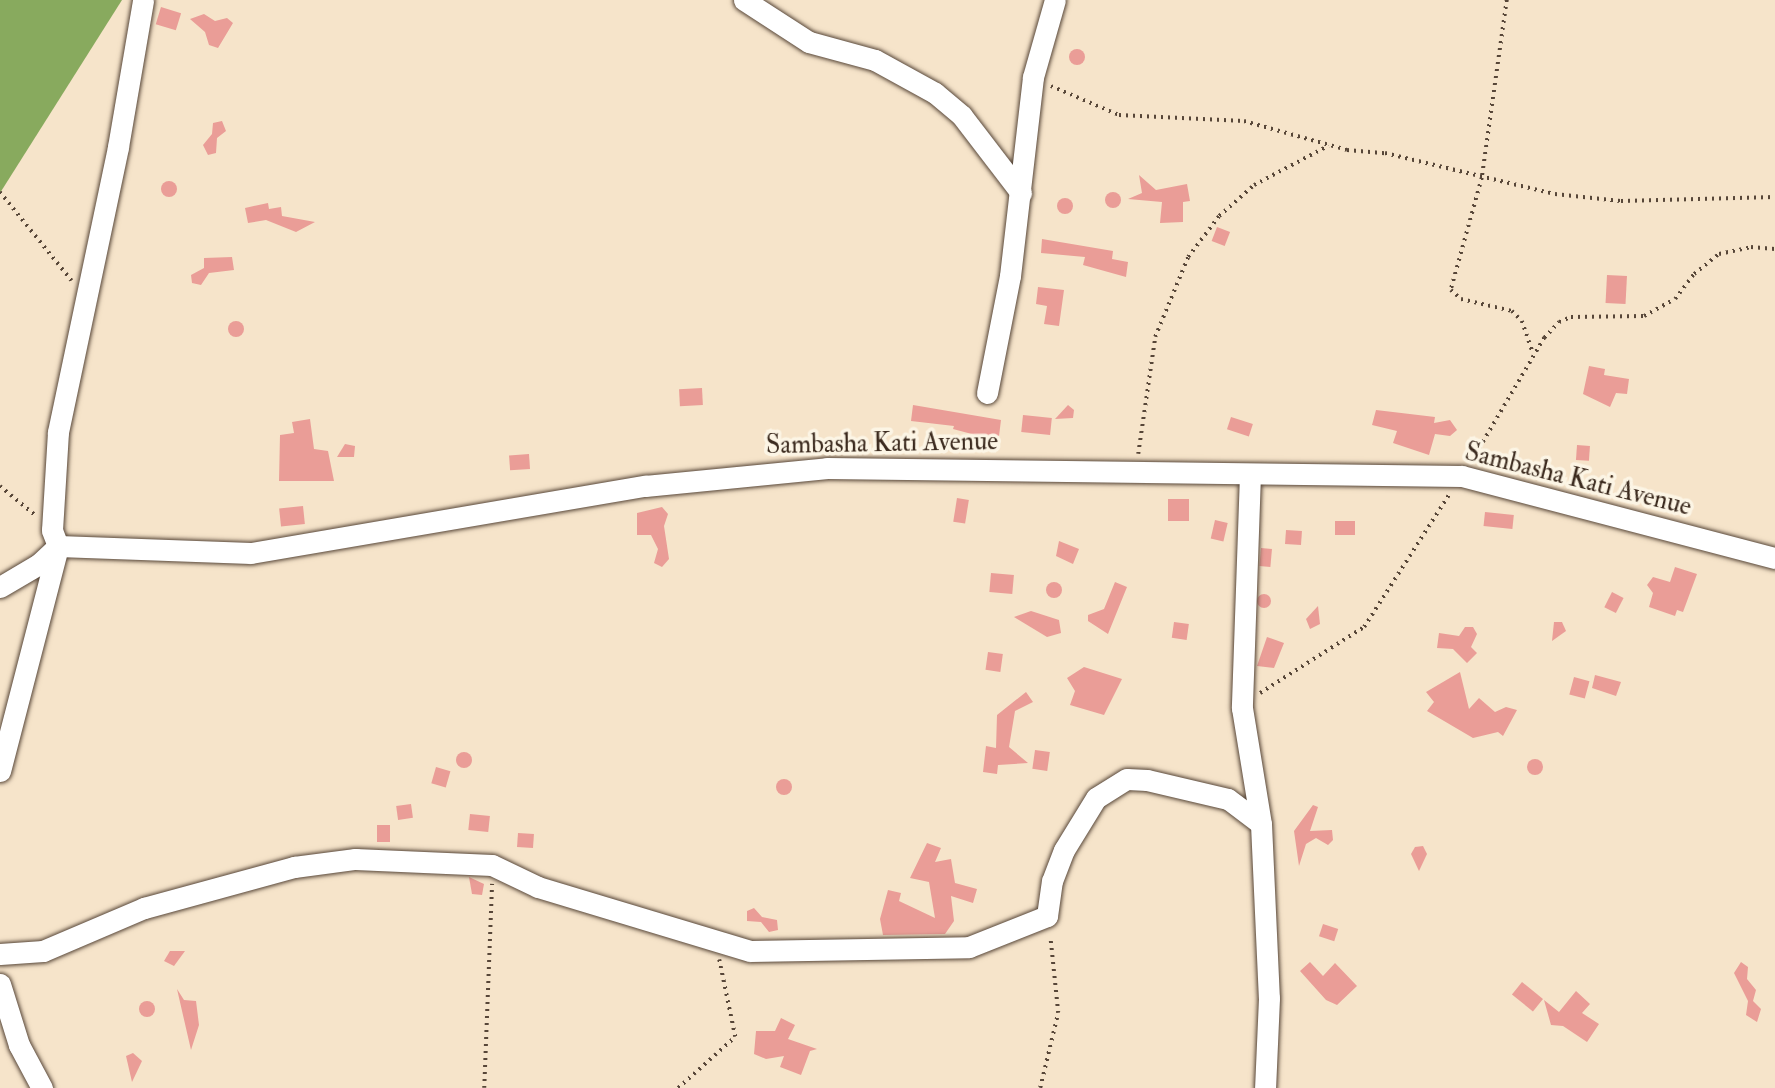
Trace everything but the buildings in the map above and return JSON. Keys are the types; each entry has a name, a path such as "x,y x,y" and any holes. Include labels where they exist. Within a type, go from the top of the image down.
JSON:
{"street":[{"path":"0,771 55,538 58,432 109,195 143,0"},
{"path":"744,0 809,42 884,64 935,93 962,116 1021,193"},
{"path":"987,393 1021,193 1033,77 1055,0"},
{"name":"Sambasha Kati Avenue","path":"55,538 251,553 645,486 787,470 1135,471 1462,476 1775,558"},
{"path":"1250,474 1241,708 1261,824 1269,998 1265,1088"},
{"path":"0,587 24,575 55,538"},
{"path":"0,954 43,951 144,908 324,861 492,865 538,887 623,910 715,943 776,953 842,946 952,949 969,947 1046,916 1052,881 1064,850 1096,798 1109,787 1127,779 1147,780 1207,792 1245,809 1261,824"},
{"path":"0,984 19,1045 42,1088"}],"path":[{"path":"1507,0 1482,178 1451,290 1461,299 1512,312 1522,321 1533,355"},
{"path":"1033,77 1119,115 1244,121 1330,145 1385,153 1482,178 1610,200 1775,197"},
{"path":"1135,471 1155,337 1188,257 1219,216 1254,185 1330,145"},
{"path":"0,192 85,297"},
{"path":"1241,708 1282,676 1364,627 1505,410 1533,355 1559,322 1571,317 1644,316 1669,305 1699,269 1718,254 1751,247 1775,249"},
{"path":"0,486 55,538"},
{"path":"484,1088 492,865"},
{"path":"1040,1088 1058,1013 1046,916"},
{"path":"678,1088 735,1037 715,943"}],"green space":[{"path":"0,0 122,0 0,193"}]}
